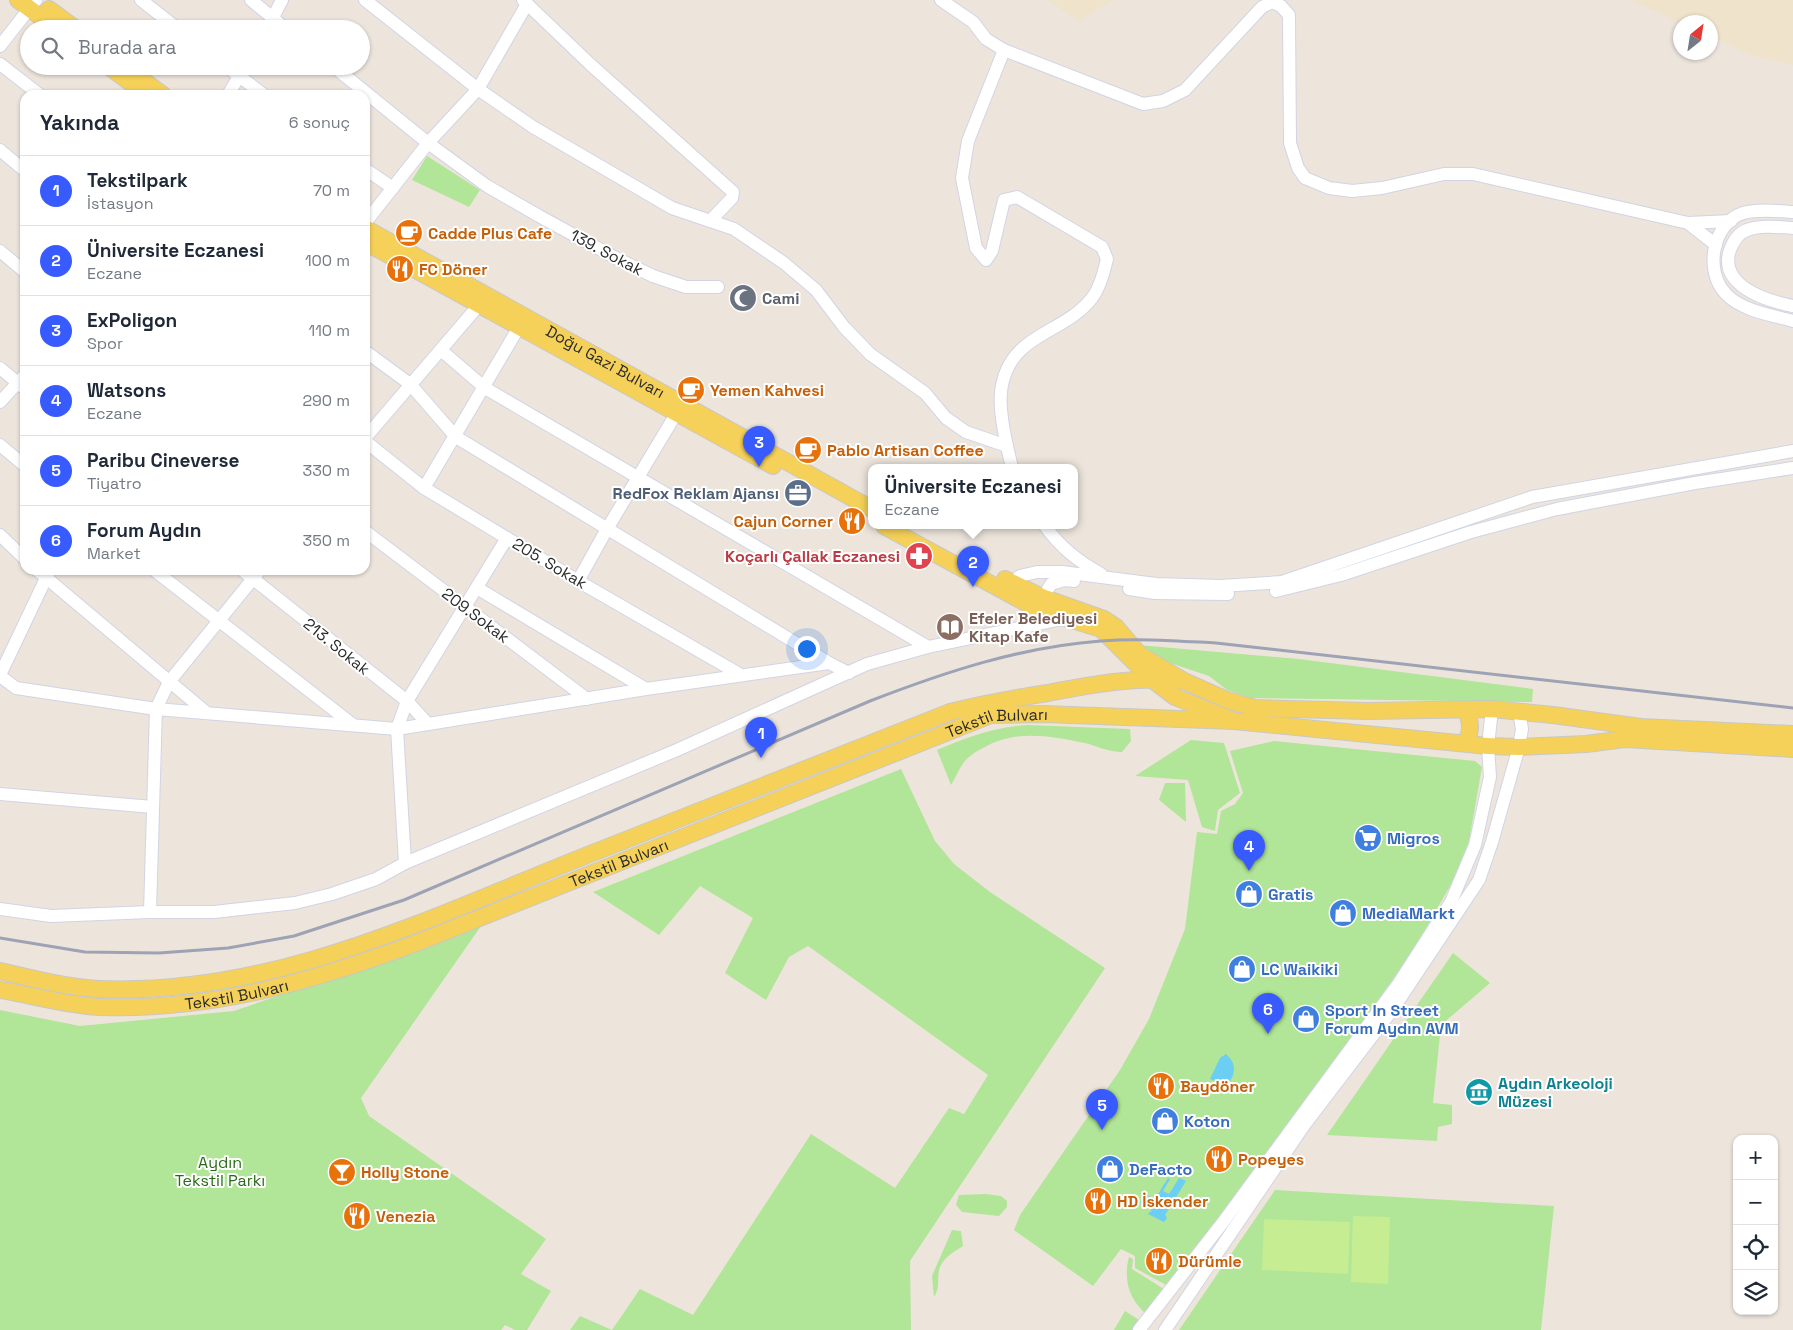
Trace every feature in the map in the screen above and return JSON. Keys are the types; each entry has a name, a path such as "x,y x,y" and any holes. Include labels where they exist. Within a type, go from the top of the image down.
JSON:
{"main road":[{"path":"30,2 48,20"},
{"path":"30,2 61,20"},
{"path":"120,75 139,90"},
{"path":"137,75 157,90"},
{"name":"Doğu Gazi Bulvarı","path":"370,231 517,322 868,507"},
{"path":"370,245 479,305 517,322"},
{"path":"680,408 868,517"},
{"path":"890,529 1070,618 1101,630 1150,678 1175,697 1234,722 1488,746 1519,747 1586,744 1625,738 1793,749"},
{"path":"908,529 1011,583 1039,603 1104,619 1116,627 1140,655 1184,681 1227,700 1254,708 1492,709 1641,727 1793,734"},
{"path":"1109,682 1122,672 1127,656"},
{"name":"Tekstil Bulvarı","path":"0,971 97,989 168,988 231,980 307,963 409,929 579,858 950,712 1109,682 1150,678 1184,681"},
{"path":"1041,694 1039,703 1043,714"},
{"path":"1465,743 1470,728 1466,710"},
{"name":"Tekstil Bulvarı","path":"0,990 100,1008 179,1006 277,989 374,959 420,942 991,715 1043,714 1234,722"}],"street":[{"path":"141,0 167,20"},
{"path":"251,0 267,20"},
{"path":"272,20 282,0"},
{"path":"365,0 478,89 533,127 672,208 734,230 784,264 816,290 844,327 870,354 925,393 946,418 966,432 1007,446"},
{"path":"941,0 973,22 986,39 1004,50 1143,104 1163,101 1185,90 1262,7 1272,2 1281,6 1289,15 1290,143 1298,168 1305,178 1329,188 1352,191 1382,188 1444,174 1474,174 1688,223 1731,221"},
{"path":"0,46 30,2"},
{"path":"370,217 428,143 478,89 525,2 590,65 733,192 732,198 710,221"},
{"path":"1004,50 968,140 964,162 962,178 976,248 986,260 992,251 1004,200 1017,197 1102,247 1107,259 1092,298 1066,321 1034,338 1014,355 1002,386 1004,433 1011,464"},
{"path":"0,64 34,90"},
{"path":"231,90 240,75"},
{"path":"246,75 259,90"},
{"name":"139. Sokak","path":"344,75 363,90"},
{"name":"139. Sokak","path":"370,96 428,143 487,186 631,266 686,287 718,287"},
{"path":"0,150 20,167"},
{"path":"370,172 394,188"},
{"path":"1793,212 1743,213 1731,221 1723,230 1716,245 1714,269 1718,283 1726,294 1744,306 1793,321"},
{"path":"1688,223 1716,245"},
{"path":"1793,228 1762,227 1745,230 1736,237 1730,251 1728,264 1736,282 1753,293 1793,306"},
{"path":"0,251 20,268"},
{"path":"370,433 410,384 442,351 479,305"},
{"path":"424,488 485,388 517,322"},
{"path":"442,351 485,388 928,647"},
{"path":"370,355 410,384 456,437 829,663 849,673"},
{"path":"0,368 20,380"},
{"path":"0,402 20,385"},
{"path":"578,581 680,408"},
{"name":"205. Sokak","path":"370,443 424,488 578,581 742,675"},
{"path":"0,445 20,462"},
{"path":"1011,583 1020,576 1037,572 1062,572 1156,584 1221,586 1282,582 1532,497 1793,451"},
{"path":"1039,603 1051,584 1065,580 1155,593 1208,595 1280,591 1341,575 1471,532 1557,509 1696,483 1793,468"},
{"path":"1048,529 1066,551 1080,563 1108,578"},
{"path":"0,535 20,554"},
{"name":"209.Sokak","path":"370,535 587,698"},
{"path":"404,863 397,729 407,702 507,538"},
{"path":"43,575 0,675 16,688 156,709 397,729 646,688 829,663"},
{"path":"46,575 207,713"},
{"path":"160,575 352,724"},
{"path":"150,912 156,709 169,682 256,575"},
{"name":"213. Sokak","path":"258,575 407,702 428,724"},
{"path":"477,588 646,688"},
{"path":"0,909 51,916 150,912 214,912 295,903 332,894 376,878 404,863 677,750 867,664 928,647 1070,618"},
{"path":"1165,1330 1296,1129 1399,983 1451,902 1475,845 1490,777 1488,746 1492,709"},
{"path":"1139,1330 1296,1129 1393,1009 1479,880 1492,842 1519,747 1522,729 1519,711"},
{"path":"0,794 153,807"}],"shaded area":[{"path":"1047,0 1114,0 1079,21"},
{"path":"1631,0 1793,0 1793,65 1753,56 1718,39 1718,15 1673,15 1673,20"}],"green space":[{"path":"427,156 480,190 469,207 412,180"},
{"path":"1138,645 1299,659 1533,689 1532,702 1251,698 1227,690 1209,676 1149,656"},
{"path":"1027,725 1130,729 1131,741 1122,752 1117,752 1085,743 1046,736 1008,738 995,742 969,757 962,765 951,785 937,750 981,733"},
{"path":"1191,740 1224,743 1240,793 1218,810 1215,831 1202,827 1188,780 1135,776"},
{"path":"1274,741 1475,761 1482,767 1466,858 1413,951 1294,1119 1168,1286 1135,1268 1135,1256 1121,1249 1093,1286 1014,1230 1020,1215 1120,1070 1149,1019 1185,929 1197,832 1217,834 1221,811 1235,804 1243,793 1230,751"},
{"path":"901,769 935,841 954,864 990,892 1105,968 910,1261 911,1330 612,1330 640,1289 693,1315 811,1134 895,1188 949,1108 964,1114 988,1075 808,946 789,957 766,1000 725,973 753,918 700,886 659,935 593,892"},
{"path":"1165,783 1185,783 1186,822 1159,800"},
{"name":"Aydın Tekstil Parkı","path":"481,926 361,1098 369,1116 546,1239 521,1274 551,1291 527,1330 515,1330 505,1325 501,1330 0,1330 0,1010 80,1026 234,1011"},
{"path":"1453,953 1490,983 1441,1025 1433,1103 1452,1105 1452,1124 1438,1127 1437,1141 1327,1135"},
{"path":"1275,1190 1554,1206 1541,1330 1179,1330"},
{"path":"986,1194 1001,1196 1007,1201 1007,1207 999,1216 962,1212 956,1205 959,1195"},
{"path":"1353,1216 1390,1217 1388,1284 1351,1282"},
{"path":"1264,1219 1350,1222 1348,1274 1262,1270"},
{"path":"952,1230 961,1231 963,1246 942,1263 934,1297 932,1276"},
{"path":"1129,1257 1133,1259 1132,1269 1167,1291 1148,1315 1136,1303 1129,1289 1127,1265"},
{"path":"1125,1311 1142,1322 1136,1330 1114,1330"},
{"path":"580,1316 612,1330 570,1330"}],"water":[{"path":"1226,1054 1234,1065 1234,1073 1227,1085 1210,1079 1220,1058"},
{"path":"1168,1178 1170,1179 1163,1191 1169,1194 1179,1178 1186,1181 1165,1215 1167,1218 1164,1222 1148,1214 1152,1210 1140,1203 1145,1195 1155,1199"}],"railway":[{"path":"0,938 85,952 159,953 228,948 294,936 404,900 898,690 983,662 1071,644 1130,640 1216,643 1793,708"}],"place":[{"name":"Cadde Plus Cafe","path":"409,233"},
{"name":"FC Döner","path":"400,269"},
{"name":"Cami","path":"743,298"},
{"name":"Yemen Kahvesi","path":"691,390"},
{"name":"Pablo Artisan Coffee","path":"808,450"},
{"name":"ExPoligon","path":"759,467"},
{"name":"RedFox Reklam Ajansı","path":"798,493"},
{"name":"Cajun Corner","path":"852,521"},
{"name":"Koçarlı Çallak Eczanesi","path":"919,556"},
{"name":"Üniversite Eczanesi","path":"973,587"},
{"name":"Efeler Belediyesi Kitap Kafe","path":"950,627"},
{"name":"Tekstilpark","path":"761,758"},
{"name":"Migros","path":"1368,838"},
{"name":"Watsons","path":"1249,871"},
{"name":"Gratis","path":"1249,894"},
{"name":"MediaMarkt","path":"1343,913"},
{"name":"LC Waikiki","path":"1242,969"},
{"name":"Sport In Street Forum Aydın AVM","path":"1306,1019"},
{"name":"Forum Aydın","path":"1268,1034"},
{"name":"Baydöner","path":"1161,1086"},
{"name":"Aydın Arkeoloji Müzesi","path":"1479,1092"},
{"name":"Koton","path":"1165,1121"},
{"name":"Paribu Cineverse","path":"1102,1130"},
{"name":"Popeyes","path":"1219,1159"},
{"name":"DeFacto","path":"1110,1169"},
{"name":"Holly Stone","path":"342,1172"},
{"name":"HD İskender","path":"1098,1201"},
{"name":"Venezia","path":"357,1216"},
{"name":"Dürümle","path":"1159,1261"}]}
